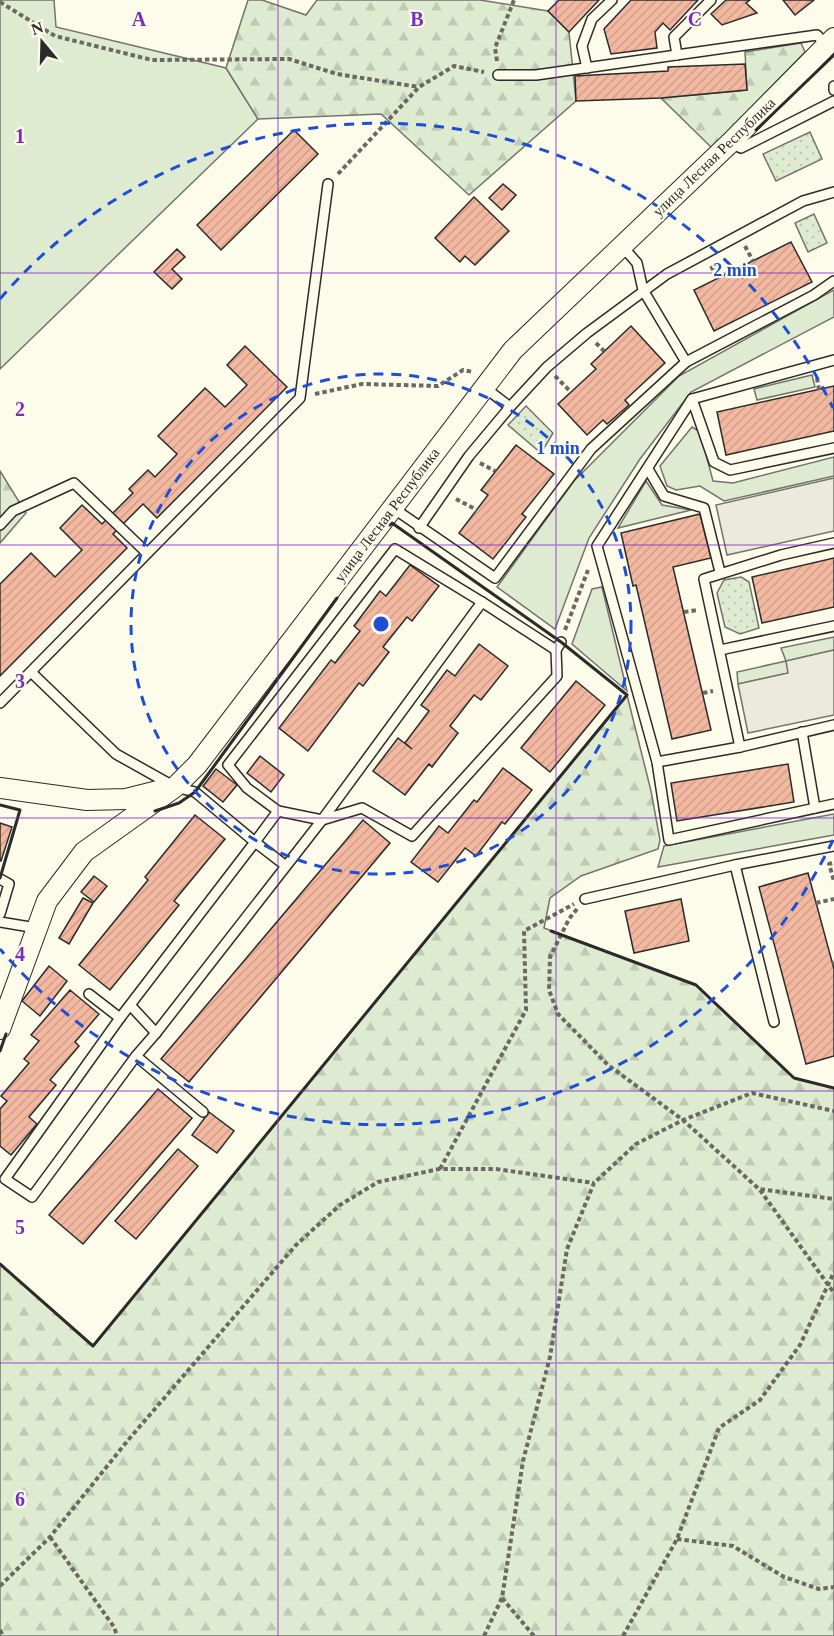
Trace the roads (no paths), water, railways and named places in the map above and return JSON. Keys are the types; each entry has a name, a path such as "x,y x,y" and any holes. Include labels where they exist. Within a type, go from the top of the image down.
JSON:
{"street":[{"name":"улица Лесная Республика","path":"0,1029 47,901 84,852 175,787 197,765 513,350 730,143 830,41"},
{"path":"0,788 87,800 126,799 175,787"}],"lane":[{"path":"587,68 582,46 585,37 592,19 612,0"},
{"path":"677,55 674,37 711,0"},
{"path":"498,75 536,75 817,35 830,41"},
{"path":"730,143 741,148 834,101"},
{"path":"0,703 300,398 328,184"},
{"path":"419,528 469,456 510,407 547,367 587,333 643,290 704,253 803,201 834,192"},
{"path":"622,246 637,262 643,290 686,362"},
{"path":"393,508 495,578 591,449 686,362 814,294 834,281"},
{"path":"834,360 693,399 597,546 657,762 669,840 834,804"},
{"path":"488,382 510,407"},
{"path":"693,399 714,462 730,470 834,448"},
{"path":"648,469 664,495 704,508 720,572"},
{"path":"0,525 13,512 74,483 147,553"},
{"path":"740,747 704,579 720,572 834,543"},
{"path":"395,549 482,602 558,646 556,676 412,836 362,808 322,820 278,811 247,789 228,765 395,549"},
{"path":"278,811 120,1018 2,1178 32,1197 136,1056 322,820 482,602"},
{"path":"720,650 834,626"},
{"path":"31,672 116,754 175,787 195,792 286,866"},
{"path":"657,762 740,747 834,725"},
{"path":"802,732 815,808"},
{"path":"585,899 735,865 833,846 834,858"},
{"path":"735,865 774,1022"},
{"path":"0,879 9,884 0,914"},
{"path":"0,922 36,928"},
{"path":"89,994 120,1018"},
{"path":"131,1006 156,1033"},
{"path":"136,1056 202,1112"}]}
